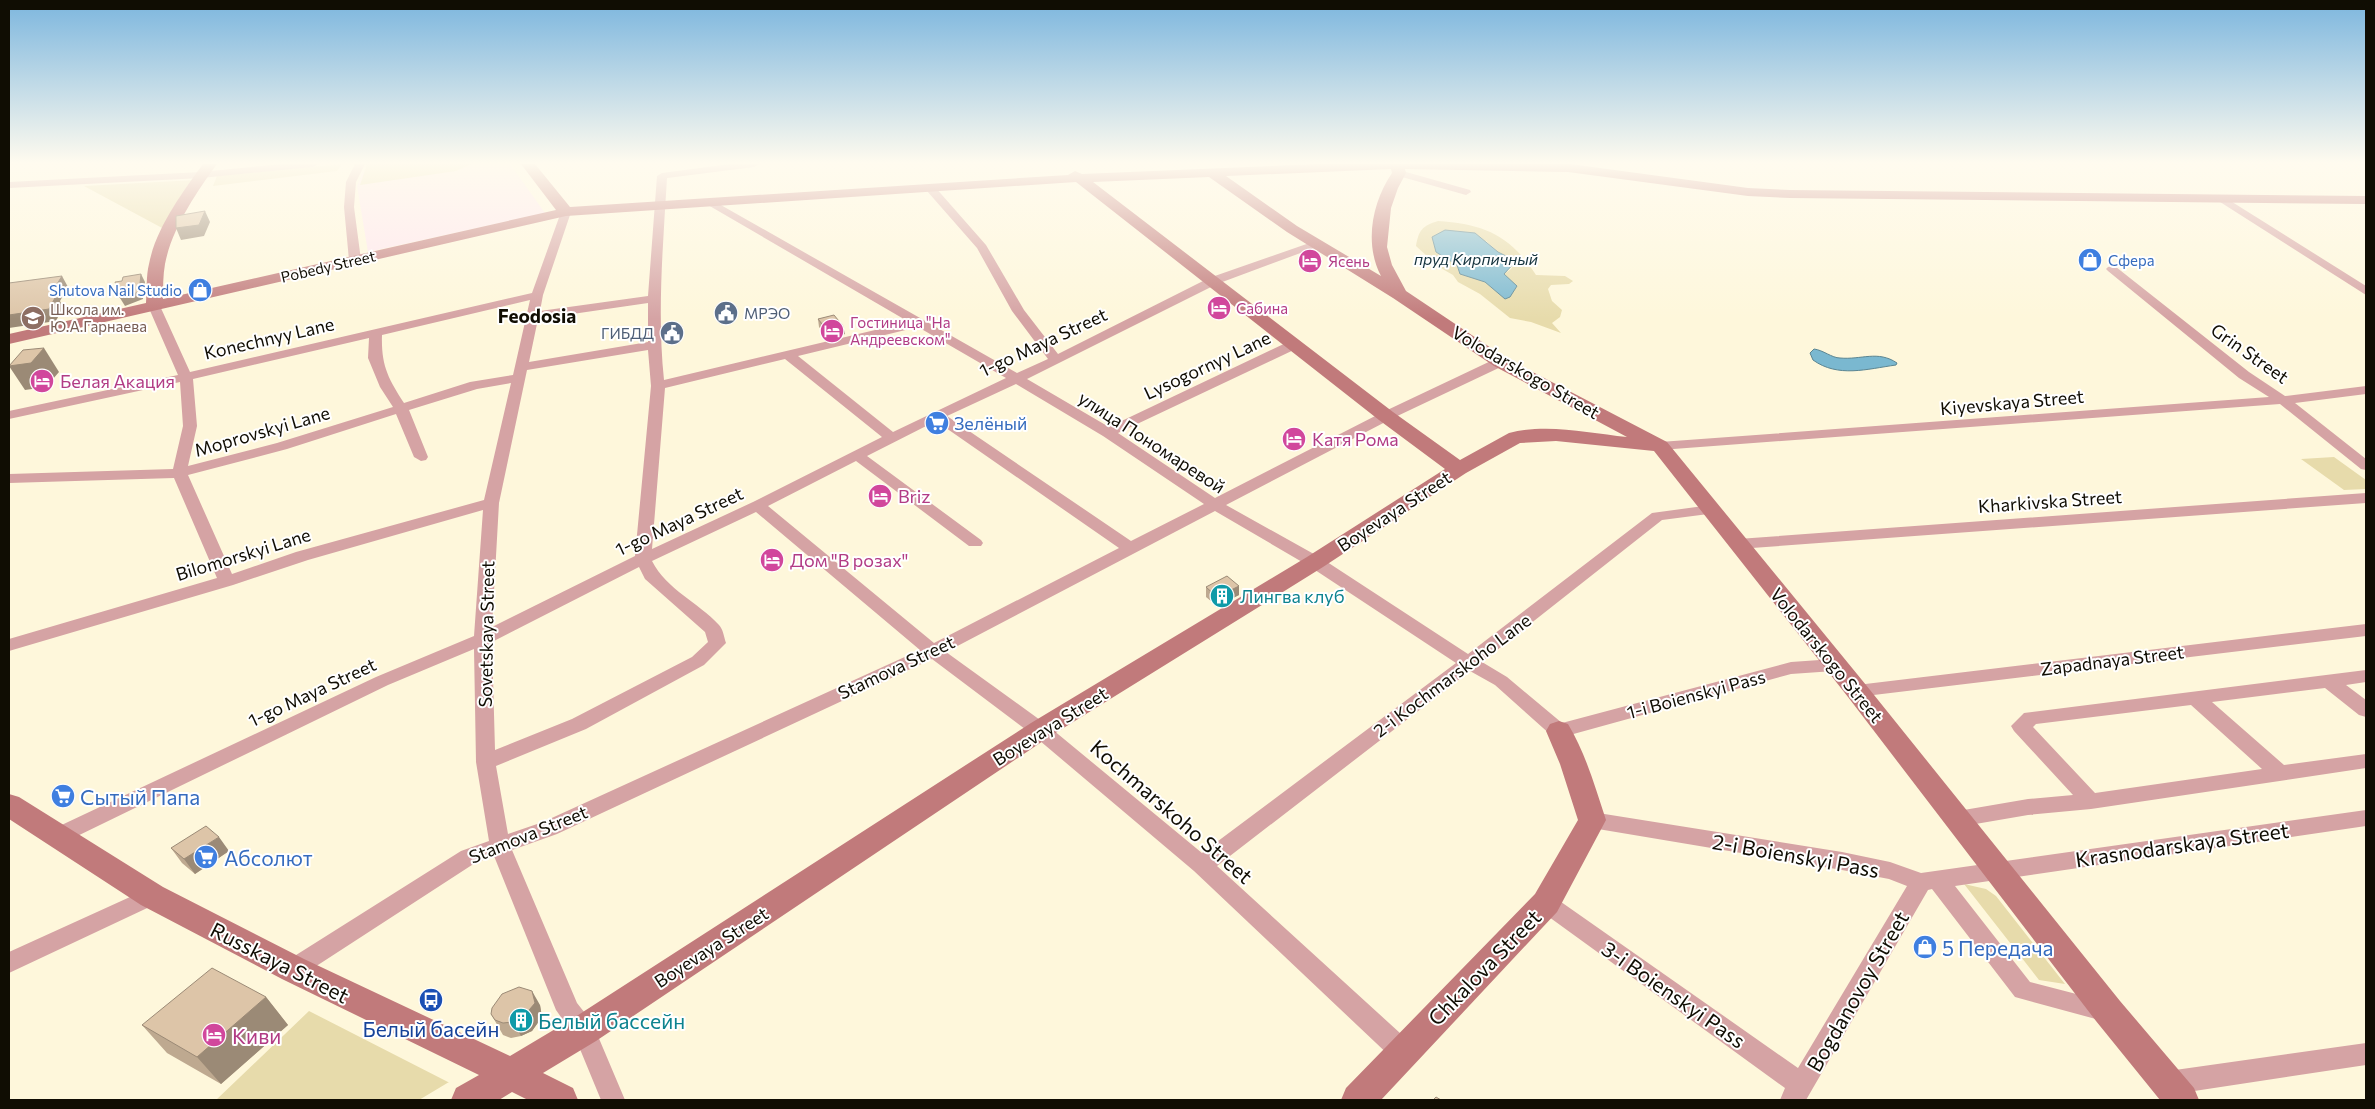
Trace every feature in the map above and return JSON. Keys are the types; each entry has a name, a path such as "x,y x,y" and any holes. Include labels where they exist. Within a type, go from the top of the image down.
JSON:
{"main road":[{"path":"160,305 157,264 164,242 179,216"},
{"name":"Pobedy Street","path":"9,339 550,216"},
{"path":"1129,216 1386,416 1460,469"},
{"name":"Volodarskogo Street","path":"1273,216 1399,294 1500,362 1660,446 1958,819 2108,1011 2175,1091"},
{"name":"Volodarskogo Street","path":"1384,216 1379,248 1387,273 1399,294"},
{"name":"Boyevaya Street","path":"468,1100 584,1030 1040,730 1315,562 1460,469 1516,437 1556,435 1660,446"},
{"path":"1559,731 1574,764 1592,820"},
{"name":"Russkaya Street","path":"9,804 152,896 293,969 512,1074 561,1100"},
{"name":"Chkalova Street","path":"1358,1100 1546,902 1592,820"}],"street":[{"path":"350,216 355,260"},
{"name":"Sovetskaya Street","path":"565,216 538,295 491,503 483,639 486,762 500,846 568,1010 584,1030 613,1100"},
{"path":"486,762 579,724 698,661 717,643 713,629 684,606 651,575 643,559 658,386 654,345 654,299 659,216"},
{"name":"улица Пономаревой","path":"736,216 1016,378 1108,433 1215,505 1315,562 1469,663 1501,680 1559,731"},
{"path":"955,216 982,247 1018,311 1056,360"},
{"path":"2249,216 2366,290"},
{"name":"1-go Maya Street","path":"58,836 382,681 483,639 643,559 858,456 937,415 1056,360 1213,281 1318,243"},
{"name":"Grin Street","path":"2112,269 2244,375 2283,400 2366,466"},
{"name":"Konechnyy Lane","path":"9,414 186,376 538,295"},
{"path":"533,316 654,299"},
{"path":"160,305 186,376 190,426 179,473 227,581"},
{"path":"658,386 919,323"},
{"path":"376,332 375,358 386,387 401,409 422,457"},
{"name":"Lysogornyy Lane","path":"1108,433 1295,344"},
{"name":"Moprovskyi Lane","path":"9,480 179,473 282,446 520,372 654,345"},
{"path":"788,354 892,438"},
{"name":"Stamova Street","path":"293,969 468,857 559,824 933,651 1386,416 1500,362"},
{"name":"Kiyevskaya Street","path":"1660,446 1884,431 2283,400 2366,390"},
{"path":"937,415 1130,548"},
{"path":"858,456 975,543"},
{"name":"Kharkivska Street","path":"1738,544 2366,498"},
{"name":"Bilomorskyi Lane","path":"9,644 227,581 302,556 491,503"},
{"name":"Kochmarskoho Street","path":"758,505 933,651 1040,730 1202,865 1403,1052"},
{"name":"2-i Kochmarskoho Lane","path":"1202,865 1469,663 1658,516 1712,510"},
{"name":"Zapadnaya Street","path":"1857,692 2366,630"},
{"name":"1-i Boienskyi Pass","path":"1559,731 1791,668 1834,665"},
{"path":"2091,801 2021,726 2031,718 2366,676"},
{"path":"2329,681 2366,710"},
{"path":"2195,698 2280,774"},
{"path":"1958,819 2028,807 2091,801 2366,761"},
{"name":"Krasnodarskaya Street","path":"1998,870 2366,818"},
{"name":"2-i Boienskyi Pass","path":"1592,820 1842,861 1929,880 1998,870"},
{"path":"1929,880 2024,990 2108,1011"},
{"name":"Bogdanovoy Street","path":"1797,1093 1929,880"},
{"path":"9,963 152,896"},
{"name":"3-i Boienskyi Pass","path":"1546,902 1797,1093"},
{"path":"2175,1091 2366,1054"}],"shaded area":[{"path":"139,216 173,216 164,229"},
{"path":"362,216 533,216 368,252"},
{"path":"1438,221 1469,225 1482,229 1506,241 1526,261 1536,275 1565,276 1573,281 1569,284 1551,285 1548,289 1552,301 1562,310 1560,317 1552,323 1561,333 1531,322 1510,318 1480,294 1458,282 1453,275 1439,267 1416,246 1422,229","holes":["1486,241 1498,252 1516,261 1511,269 1504,274 1505,299 1485,282 1460,274 1457,265"]},
{"path":"2334,457 2366,480 2366,489 2344,490 2301,459"},
{"path":"1964,884 1986,889 1996,896 2065,984 2039,980"},
{"path":"309,1011 449,1082 419,1100 216,1100"}],"water":[{"name":"пруд Кирпичный","path":"1445,230 1475,233 1498,252 1516,261 1504,274 1517,286 1510,297 1505,299 1485,282 1460,274 1457,265 1436,252 1432,237"},
{"path":"1814,349 1837,358 1876,356 1890,359 1897,363 1896,365 1864,370 1843,371 1823,366 1813,360 1810,353"}],"building":[{"path":"176,216 203,216 199,225 176,228"},
{"path":"141,274 139,292 120,298 115,282 122,281 123,277"},
{"path":"62,276 49,297 56,296 49,309 9,315 9,283"},
{"path":"834,315 843,326 827,330 818,319"},
{"path":"44,348 31,363 9,366 23,350"},
{"path":"1227,576 1239,586 1217,597 1206,587"},
{"path":"206,826 219,837 184,859 171,848"},
{"path":"212,968 266,997 197,1057 142,1025"},
{"path":"519,987 532,991 535,1003 524,1016 513,1022 503,1023 495,1020 491,1014 492,1008 502,994"}],"place":[{"name":"Сфера","path":"2090,260"},
{"name":"Ясень","path":"1310,261"},
{"name":"Shutova Nail Studio","path":"200,290"},
{"name":"Сабина","path":"1219,308"},
{"name":"МРЭО","path":"726,313"},
{"name":"Школа им. Ю.А.Гарнаева","path":"33,318"},
{"name":"Гостиница \"На Андреевском\"","path":"832,331"},
{"name":"ГИБДД","path":"672,333"},
{"name":"Белая Акация","path":"42,381"},
{"name":"Зелёный","path":"937,423"},
{"name":"Катя Рома","path":"1294,439"},
{"name":"Briz","path":"880,496"},
{"name":"Дом \"В розах\"","path":"772,560"},
{"name":"Лингва клуб","path":"1222,596"},
{"name":"Сытый Папа","path":"63,796"},
{"name":"Абсолют","path":"206,857"},
{"name":"5 Передача","path":"1925,947"},
{"name":"Белый басейн","path":"431,1000"},
{"name":"Белый баcсейн","path":"521,1020"},
{"name":"Киви","path":"214,1035"}],"district":[{"name":"Feodosia","path":"537,315"}]}
